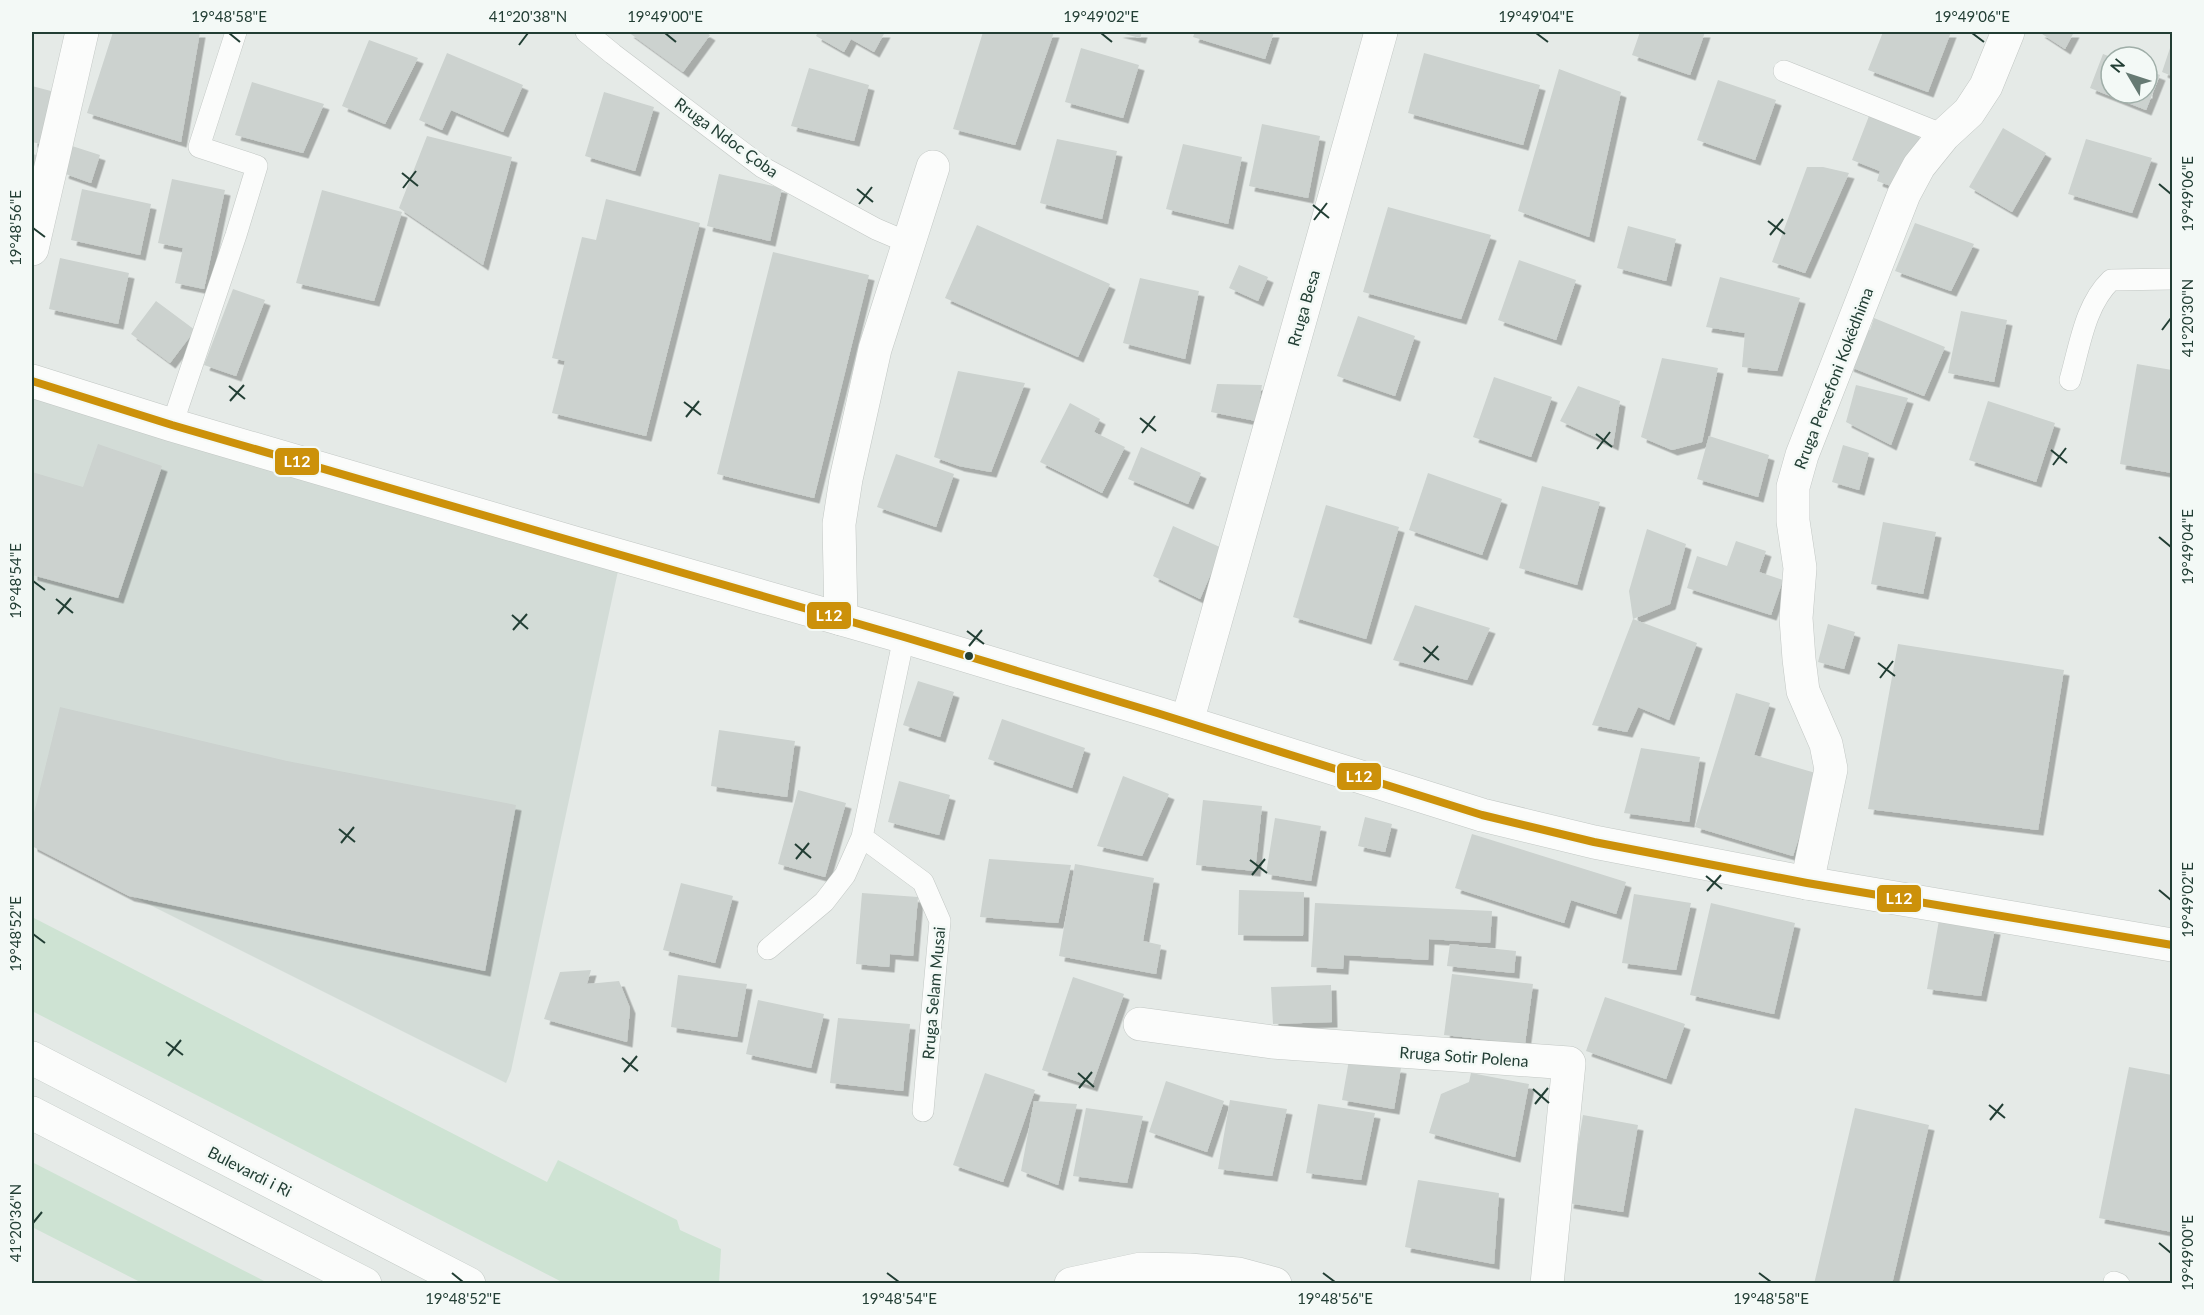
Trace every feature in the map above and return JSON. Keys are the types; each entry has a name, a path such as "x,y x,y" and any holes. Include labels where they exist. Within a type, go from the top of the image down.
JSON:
{"street":[{"path":"32,249 82,32"},
{"name":"Rruga Besa","path":"1187,722 1380,32"},
{"name":"Rruga Persefoni Kokëdhima","path":"1807,883 1831,769 1826,744 1803,691 1796,618 1800,568 1793,521 1793,487 1802,455 1904,194 1919,166 1944,135 1969,112 1986,86 2008,32"},
{"path":"841,619 839,524 846,478 875,349 933,167"},
{"path":"32,381 172,425 904,637 1187,722 1482,815 1594,842 1807,883 2172,945"},
{"name":"Rruga Sotir Polena","path":"1140,1024 1272,1042 1569,1063 1547,1284"},
{"name":"Bulevardi i Ri","path":"32,1058 469,1284"},
{"path":"32,1113 365,1284"},
{"path":"1071,1284 1141,1269 1238,1274 1275,1284"}],"lane":[{"path":"172,425 236,235 256,166 199,147 236,32"},
{"name":"Rruga Ndoc Çoba","path":"586,32 762,167 876,229 909,243"},
{"path":"1784,71 1944,135"},
{"path":"2070,380 2089,312 2099,291 2111,280 2172,279"},
{"path":"768,949 824,902 845,876 862,837 904,637"},
{"name":"Rruga Selam Musai","path":"862,837 923,882 940,921 923,1112"}],"shaded area":[{"path":"32,381 621,557 511,1071 506,1083 32,846"}],"green space":[{"path":"32,917 547,1182 558,1160 677,1220 680,1230 721,1249 719,1283 564,1283 32,1011"},
{"path":"32,1162 268,1283 142,1283 32,1227"}],"building":[{"path":"113,32 200,32 181,142 87,113"},
{"path":"628,32 705,32 710,35 683,72"},
{"path":"818,32 885,32 874,52 851,39 844,52 816,36"},
{"path":"983,32 1054,32 1015,145 953,129"},
{"path":"1117,32 1142,32 1140,38"},
{"path":"1195,32 1274,32 1265,59 1193,37"},
{"path":"1640,32 1705,32 1690,75 1632,55"},
{"path":"1883,32 1951,32 1928,92 1868,70"},
{"path":"2039,32 2074,32 2065,49"},
{"path":"369,40 418,58 385,124 342,106"},
{"path":"1081,48 1139,65 1123,118 1065,102"},
{"path":"2170,48 2172,49 2172,76 2162,72"},
{"path":"447,53 523,85 503,132 451,110 442,130 419,120"},
{"path":"1424,53 1540,85 1523,145 1408,113"},
{"path":"2099,64 2099,92 2090,88"},
{"path":"809,68 869,85 854,141 791,126"},
{"path":"1559,69 1621,92 1589,237 1518,211"},
{"path":"1718,80 1776,100 1755,160 1697,140"},
{"path":"252,82 324,104 303,153 235,135"},
{"path":"32,86 66,95 54,147 32,142"},
{"path":"604,92 654,107 635,171 585,156"},
{"path":"2133,105 2148,105 2146,110"},
{"path":"1869,116 1920,136 1899,189 1877,181 1880,171 1852,160"},
{"path":"1262,124 1320,136 1308,198 1249,186"},
{"path":"2003,128 2046,153 2012,212 1969,187"},
{"path":"427,136 512,157 483,265 399,208"},
{"path":"1057,139 1117,151 1102,219 1040,203"},
{"path":"2086,139 2152,158 2132,213 2068,194"},
{"path":"1183,144 1242,157 1228,224 1166,209"},
{"path":"72,146 100,155 91,183 63,173"},
{"path":"32,154 46,157 32,209"},
{"path":"1807,167 1823,167 1849,173 1805,273 1772,262"},
{"path":"719,174 782,188 770,241 707,226"},
{"path":"172,179 225,190 204,289 175,283 183,248 158,243"},
{"path":"82,189 151,204 140,255 71,240"},
{"path":"322,190 402,212 374,301 296,283"},
{"path":"606,199 700,223 646,436 552,413 565,361 552,358 582,237 596,240"},
{"path":"1388,207 1491,235 1461,319 1363,292"},
{"path":"1915,223 1974,244 1951,291 1895,271"},
{"path":"977,225 1110,284 1078,357 945,298"},
{"path":"1628,226 1676,239 1666,281 1617,268"},
{"path":"773,252 869,275 814,498 717,474"},
{"path":"60,258 129,273 118,324 49,309"},
{"path":"1519,260 1576,280 1556,340 1498,320"},
{"path":"1239,265 1268,277 1258,301 1229,288"},
{"path":"1720,277 1800,298 1777,371 1742,367 1745,333 1706,327"},
{"path":"1140,278 1199,291 1185,359 1123,343"},
{"path":"233,289 265,300 236,376 204,365"},
{"path":"156,301 195,330 170,363 131,334"},
{"path":"1961,311 2007,320 1994,382 1948,373"},
{"path":"1358,316 1415,336 1395,396 1337,376"},
{"path":"1874,318 1945,347 1924,396 1848,366 1864,327 1870,330"},
{"path":"1662,358 1718,368 1702,442 1672,450 1641,437"},
{"path":"2137,364 2172,370 2172,473 2120,464"},
{"path":"958,371 1025,383 991,472 959,466 934,457"},
{"path":"1494,377 1552,397 1531,457 1473,437"},
{"path":"1217,384 1262,385 1256,421 1211,412"},
{"path":"1856,385 1908,398 1891,445 1846,422"},
{"path":"1578,386 1620,401 1613,445 1560,421"},
{"path":"1988,401 2055,423 2036,482 1969,460"},
{"path":"1070,403 1100,419 1094,432 1125,447 1102,493 1040,462"},
{"path":"1709,436 1769,455 1758,497 1697,479"},
{"path":"98,444 162,466 118,598 32,575 32,472 83,487"},
{"path":"1843,445 1869,453 1859,490 1832,482"},
{"path":"1141,447 1201,473 1188,504 1128,479"},
{"path":"896,454 954,474 936,527 877,507"},
{"path":"1428,473 1502,499 1482,555 1409,530"},
{"path":"1542,486 1600,502 1577,585 1519,568"},
{"path":"1326,505 1399,527 1366,639 1293,617"},
{"path":"1883,522 1936,532 1923,594 1871,584"},
{"path":"1173,526 1222,548 1200,599 1153,576"},
{"path":"1647,529 1686,544 1670,604 1633,619 1629,591"},
{"path":"1736,541 1766,551 1759,572 1783,580 1771,615 1687,588 1697,556 1727,566"},
{"path":"1415,605 1490,628 1467,680 1393,660"},
{"path":"1633,619 1697,643 1669,720 1638,707 1627,732 1592,725"},
{"path":"1828,624 1855,632 1844,669 1818,662"},
{"path":"1898,644 2064,670 2038,830 1868,809"},
{"path":"918,681 954,692 940,737 903,725"},
{"path":"1736,693 1770,703 1754,755 1819,774 1793,856 1695,827"},
{"path":"60,707 287,761 516,805 485,971 129,896 32,846 32,821"},
{"path":"1002,719 1085,748 1072,788 988,759"},
{"path":"719,730 795,741 787,797 711,786"},
{"path":"1641,748 1700,757 1689,822 1624,813"},
{"path":"1123,776 1169,794 1142,856 1097,846"},
{"path":"899,781 950,795 939,835 888,822"},
{"path":"798,790 846,803 825,877 778,864"},
{"path":"1203,800 1262,806 1255,871 1196,865"},
{"path":"1365,817 1392,824 1385,852 1358,846"},
{"path":"1275,818 1321,826 1311,881 1266,874"},
{"path":"1472,834 1626,882 1616,914 1571,900 1564,923 1455,888"},
{"path":"989,859 1071,865 1058,923 980,917"},
{"path":"1075,864 1154,878 1143,941 1161,945 1156,974 1059,956"},
{"path":"681,883 733,896 715,963 663,950"},
{"path":"1239,890 1304,892 1303,936 1238,935"},
{"path":"862,893 918,897 913,956 890,954 889,967 856,964"},
{"path":"1634,894 1691,903 1676,970 1622,963"},
{"path":"1315,903 1492,911 1490,943 1429,939 1428,960 1344,955 1343,969 1311,967"},
{"path":"1711,903 1795,923 1774,1014 1690,995"},
{"path":"1939,920 1995,929 1981,996 1927,989"},
{"path":"1450,944 1516,951 1514,973 1447,966"},
{"path":"591,970 587,984 619,981 630,1008 627,1042 544,1019 560,972"},
{"path":"1452,974 1533,984 1525,1044 1444,1035"},
{"path":"678,975 747,984 737,1037 671,1027"},
{"path":"1073,977 1124,994 1092,1086 1042,1070"},
{"path":"1331,985 1332,1022 1273,1024 1271,987"},
{"path":"1605,997 1685,1024 1666,1079 1586,1051"},
{"path":"758,1000 824,1014 811,1068 746,1054"},
{"path":"838,1018 910,1024 903,1091 830,1083"},
{"path":"1349,1060 1401,1068 1394,1109 1342,1100"},
{"path":"2129,1067 2172,1075 2172,1232 2099,1218"},
{"path":"985,1073 1035,1090 1003,1182 953,1165"},
{"path":"1471,1073 1529,1084 1515,1157 1429,1133 1441,1094 1469,1082"},
{"path":"1166,1081 1224,1101 1207,1152 1149,1132"},
{"path":"1230,1100 1287,1109 1272,1176 1218,1169"},
{"path":"1034,1101 1077,1104 1058,1185 1021,1171"},
{"path":"1318,1104 1375,1113 1361,1180 1306,1173"},
{"path":"1086,1108 1143,1116 1127,1183 1073,1176"},
{"path":"1855,1108 1929,1125 1892,1284 1814,1284"},
{"path":"1583,1115 1638,1125 1623,1212 1568,1203"},
{"path":"1418,1180 1499,1193 1494,1264 1405,1247"}],"transit line":[{"name":"L12","path":"32,381 172,425 904,637 1157,713 1482,815 1594,842 1807,883 2172,945"}]}
